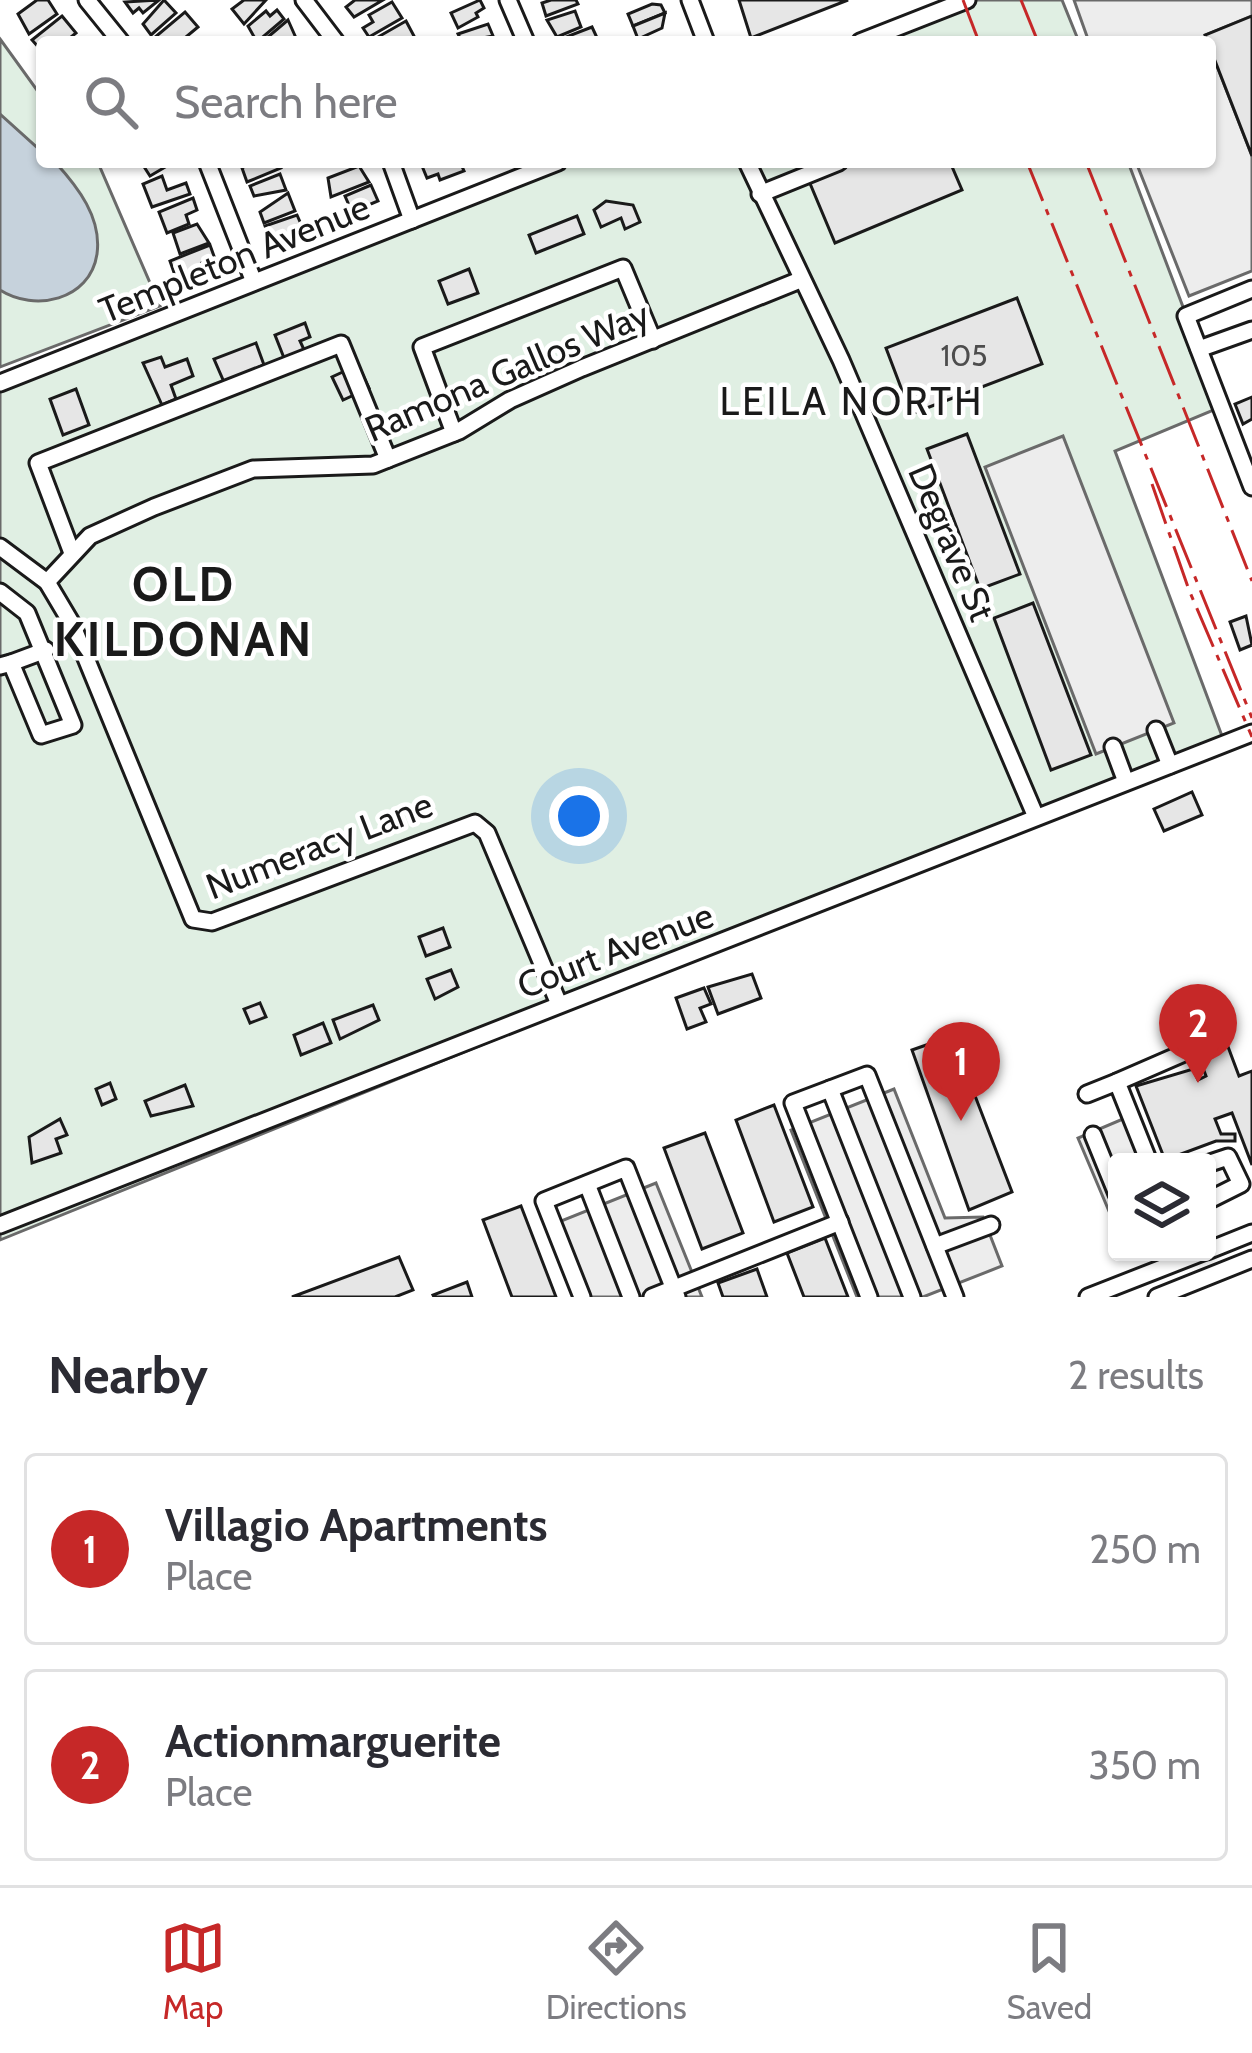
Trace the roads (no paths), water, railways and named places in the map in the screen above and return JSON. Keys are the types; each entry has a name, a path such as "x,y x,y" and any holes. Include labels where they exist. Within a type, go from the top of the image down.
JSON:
{"street":[{"path":"87,0 116,36"},
{"path":"304,0 331,36"},
{"path":"508,0 523,36"},
{"path":"875,36 967,0"},
{"path":"694,1 704,36"},
{"path":"209,168 254,282"},
{"path":"393,168 412,220"},
{"name":"Templeton Avenue","path":"0,383 543,168"},
{"name":"Degrave St","path":"749,168 850,380 1036,818"},
{"path":"760,194 824,168"},
{"path":"454,433 422,347 623,268 653,340"},
{"name":"Ramona Gallos Way","path":"46,582 72,553 118,522 253,469 360,467 388,459 454,433 510,400 800,280"},
{"path":"1252,289 1186,316 1252,487"},
{"path":"1199,349 1252,330"},
{"path":"72,553 38,464 340,344 388,459"},
{"name":"Numeracy Lane","path":"0,547 46,582 72,624 193,919 212,922 461,823 475,823 487,833 560,1004"},
{"path":"0,592 27,614 46,650 73,725 41,735 5,664 46,650"},
{"path":"1156,730 1170,765"},
{"name":"Court Avenue","path":"0,1225 1252,733"},
{"path":"1113,747 1126,782"},
{"path":"1087,1094 1186,1052"},
{"path":"869,1297 793,1102 867,1075 955,1297"},
{"path":"1117,1082 1145,1153"},
{"path":"830,1089 912,1297"},
{"path":"1093,1135 1108,1172"},
{"path":"1216,1161 1228,1157 1241,1184 1216,1197"},
{"path":"582,1297 544,1201 626,1168 676,1293"},
{"path":"587,1184 631,1297"},
{"path":"652,1297 676,1293 840,1222"},
{"path":"935,1246 991,1225"},
{"path":"1216,1246 1252,1233"},
{"path":"1157,1297 1252,1259"},
{"path":"1088,1297 1176,1261"}],"place":[{"name":"Actionmarguerite","path":"1198,1083"},
{"name":"Villagio Apartments","path":"961,1121"}],"district":[{"name":"LEILA NORTH","path":"852,401"},
{"name":"OLD KILDONAN","path":"184,612"}]}
